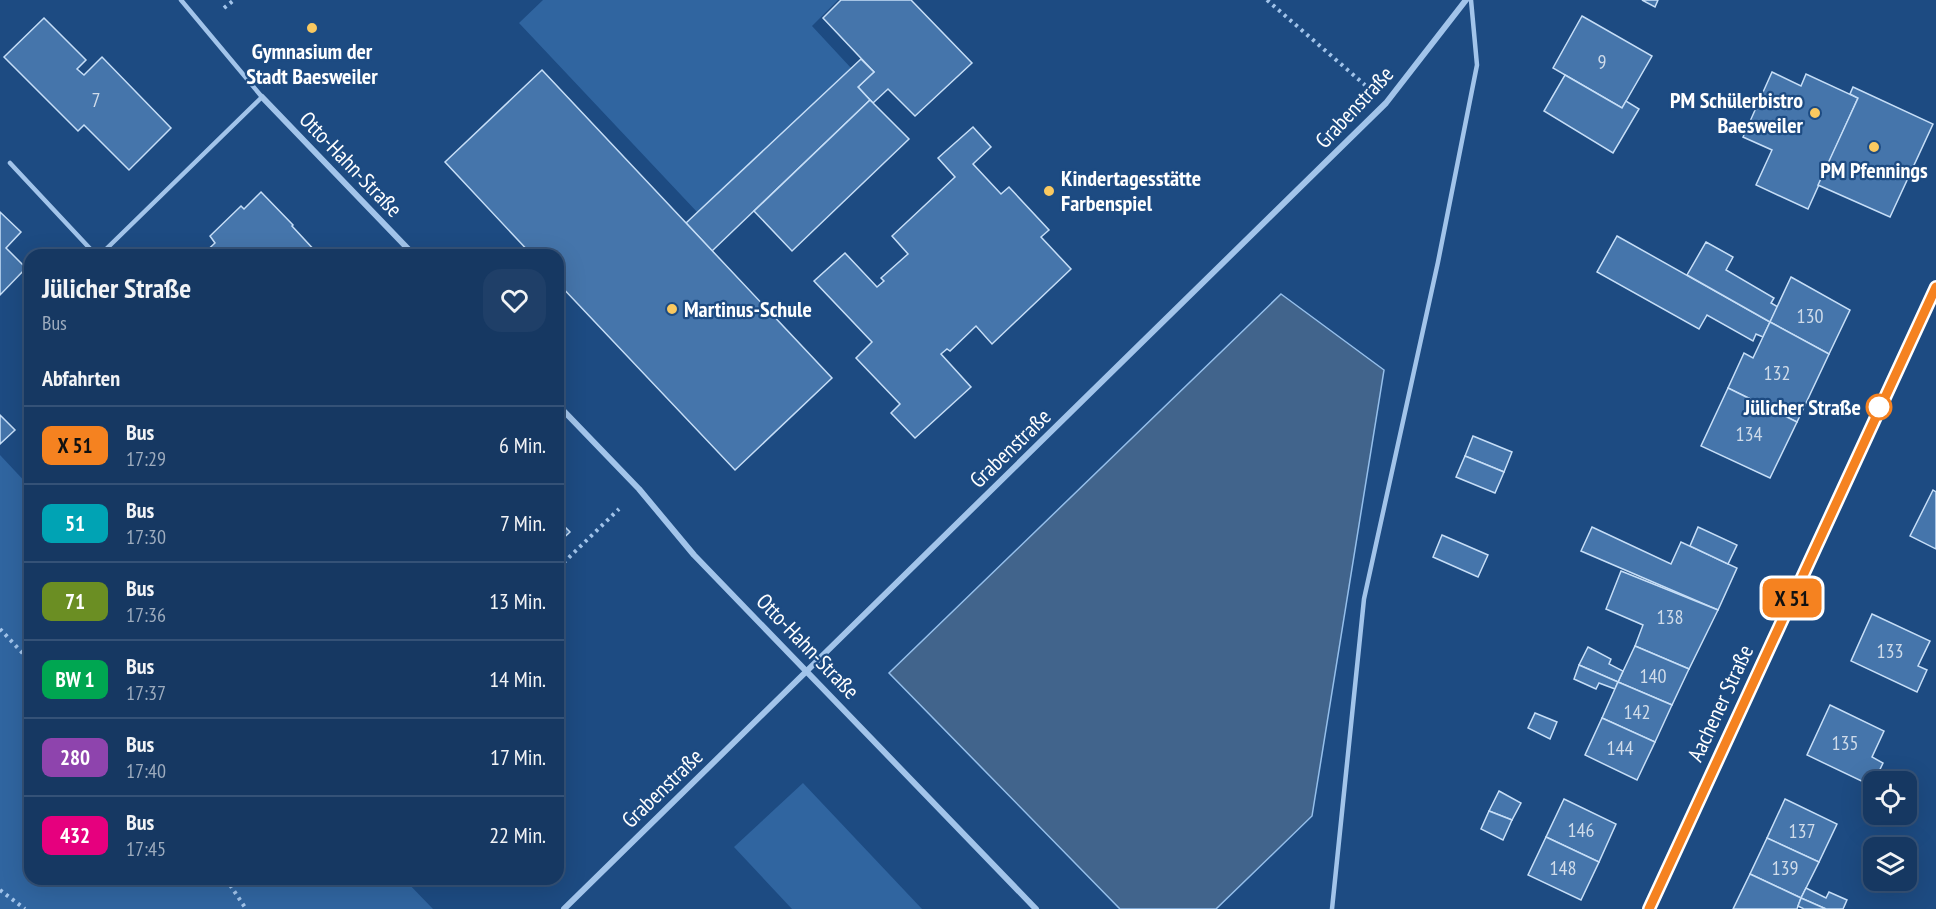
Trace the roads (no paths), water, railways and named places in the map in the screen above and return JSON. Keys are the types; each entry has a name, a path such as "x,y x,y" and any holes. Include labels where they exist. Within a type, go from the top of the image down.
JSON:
{"main road":[{"name":"Aachener Straße","path":"1649,909 1936,287"}],"street":[{"name":"Grabenstraße","path":"564,909 1386,103 1466,0"},
{"name":"Otto-Hahn-Straße","path":"262,97 408,249"},
{"name":"Otto-Hahn-Straße","path":"564,411 639,489 694,555 1036,909"}],"lane":[{"path":"104,249 262,97 181,0"},
{"path":"1332,909 1364,600 1438,262 1477,65 1472,0"},
{"path":"10,163 92,249"}],"place":[{"name":"Gymnasium der Stadt Baesweiler","path":"312,28"},
{"name":"PM Schülerbistro Baesweiler","path":"1815,113"},
{"name":"PM Pfennings","path":"1874,147"},
{"name":"Kindertagesstätte Farbenspiel","path":"1049,191"},
{"name":"Martinus-Schule","path":"672,309"},
{"name":"Jülicher Straße","path":"1879,407"}]}
